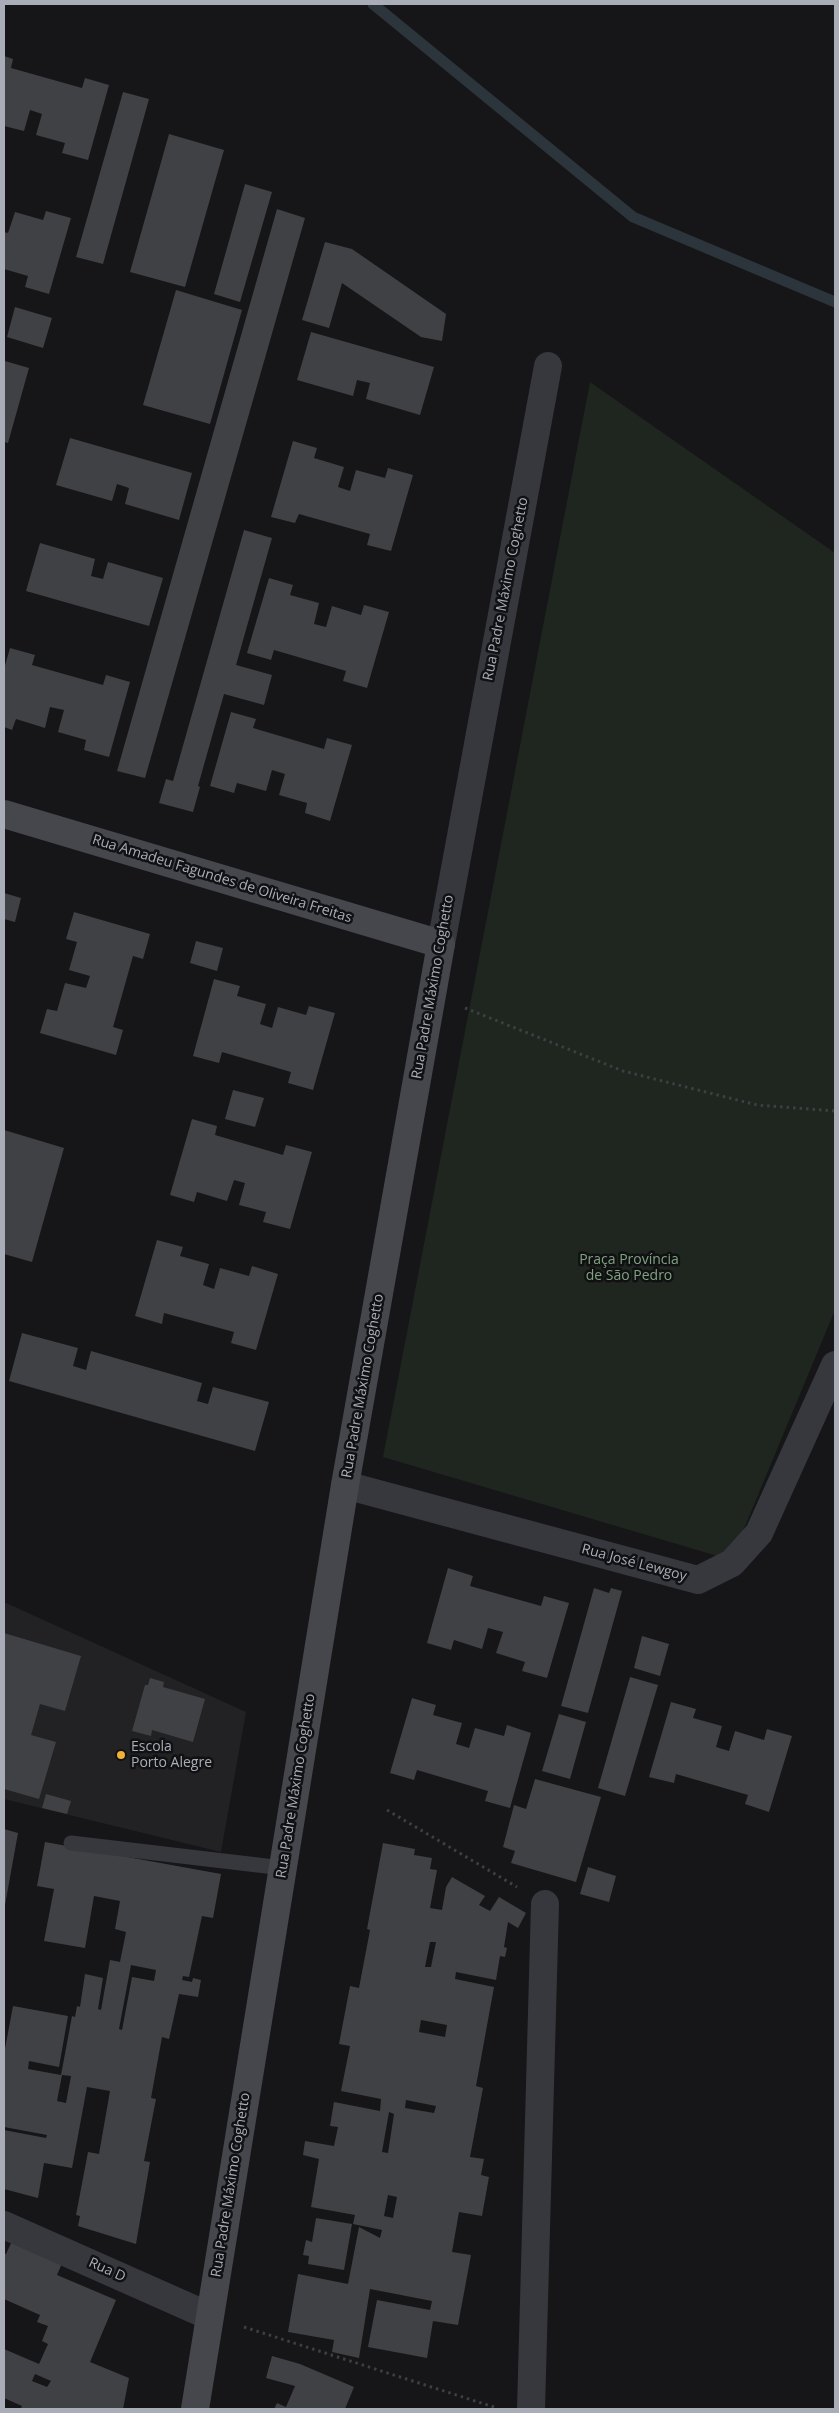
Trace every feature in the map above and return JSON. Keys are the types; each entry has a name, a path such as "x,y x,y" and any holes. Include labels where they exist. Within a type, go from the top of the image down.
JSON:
{"street":[{"name":"Rua Padre Máximo Coghetto","path":"195,2409 346,1485 441,944 548,366"},
{"name":"Rua Amadeu Fagundes de Oliveira Freitas","path":"4,814 441,944"},
{"name":"Rua José Lewgoy","path":"346,1485 698,1580 732,1563 759,1533 835,1365"},
{"path":"531,2409 545,1904"},
{"name":"Rua D","path":"4,2225 209,2316"}],"lane":[{"path":"71,1843 283,1868"}],"path":[{"path":"432,995 623,1071 757,1105 835,1111"},
{"path":"387,1810 545,1904"},
{"path":"209,2316 500,2409"}],"shaded area":[{"name":"Escola Porto Alegre","path":"4,1602 246,1712 221,1852 4,1799"}],"green space":[{"name":"Praça Província de São Pedro","path":"590,382 835,553 835,1310 731,1560 383,1457"}],"building":[{"path":"4,56 13,59 11,68 82,88 85,78 109,85 88,160 62,153 65,143 36,135 42,114 30,110 24,131 4,126"},
{"path":"123,92 149,99 103,264 76,257"},
{"path":"169,134 224,150 185,287 130,272"},
{"path":"245,184 272,192 240,302 214,294"},
{"path":"277,209 305,218 145,778 117,771"},
{"path":"46,211 71,218 49,294 25,287 28,276 4,269 4,232 8,233 15,212 43,220"},
{"path":"325,242 352,249 446,314 442,341 421,337 342,283 329,328 302,320"},
{"path":"176,290 242,310 210,424 143,405"},
{"path":"15,307 52,318 43,348 7,337"},
{"path":"311,332 434,367 420,415 366,399 370,383 357,380 353,396 297,380"},
{"path":"5,361 29,368 8,443 4,442"},
{"path":"70,438 192,473 179,520 125,504 129,488 117,484 112,501 56,485"},
{"path":"293,441 317,448 314,458 344,467 338,487 350,491 356,470 385,478 388,468 413,475 391,551 367,545 370,534 299,514 295,523 271,517"},
{"path":"244,530 272,538 236,665 272,675 264,705 224,694 198,786 200,787 193,812 159,803 166,779 173,781"},
{"path":"40,543 95,559 91,576 103,579 108,562 163,578 149,626 26,591"},
{"path":"269,578 293,585 290,595 319,603 314,624 326,627 332,606 361,615 364,605 389,612 367,688 343,681 346,671 274,650 271,660 247,653"},
{"path":"10,648 35,655 32,665 103,685 106,675 130,682 109,757 84,750 86,740 58,732 64,710 50,707 45,728 16,719 12,730 4,727 4,669"},
{"path":"231,712 256,719 253,728 324,749 327,738 352,745 330,821 305,813 307,803 279,795 285,774 272,770 266,791 237,783 234,793 210,786"},
{"path":"4,893 21,898 15,922 4,919"},
{"path":"74,912 150,934 143,959 133,956 113,1027 123,1030 116,1055 40,1033 47,1009 57,1011 65,983 86,988 90,976 69,970 77,942 66,939"},
{"path":"196,941 223,948 217,971 190,963"},
{"path":"214,979 240,986 237,996 266,1004 260,1024 272,1028 278,1007 306,1015 309,1006 335,1013 313,1090 288,1083 291,1072 222,1052 219,1063 193,1056"},
{"path":"233,1090 264,1098 255,1127 225,1119"},
{"path":"192,1119 217,1126 215,1135 283,1155 286,1145 312,1152 290,1229 263,1222 266,1212 239,1205 245,1183 234,1180 227,1201 197,1192 194,1202 170,1195"},
{"path":"4,1130 64,1148 32,1262 4,1254"},
{"path":"157,1240 183,1247 180,1256 209,1264 203,1285 214,1289 220,1268 249,1276 252,1266 278,1274 256,1350 231,1343 234,1332 164,1313 162,1324 135,1316"},
{"path":"22,1333 78,1348 73,1366 86,1370 91,1351 202,1383 197,1401 208,1404 213,1387 269,1402 255,1451 9,1381"},
{"path":"448,1568 473,1576 470,1586 541,1606 544,1596 569,1603 547,1678 522,1671 525,1662 496,1653 503,1632 488,1628 482,1649 454,1640 451,1650 427,1643"},
{"path":"594,1588 609,1593 611,1588 622,1591 588,1713 561,1706"},
{"path":"4,1633 81,1656 65,1711 40,1704 31,1735 56,1742 39,1799 4,1789"},
{"path":"642,1636 669,1644 660,1676 634,1668"},
{"path":"630,1677 658,1685 625,1796 598,1788"},
{"path":"150,1678 164,1682 163,1687 205,1699 193,1742 152,1730 151,1736 132,1731 145,1685 148,1685"},
{"path":"412,1698 436,1705 433,1715 462,1723 456,1744 469,1748 475,1728 504,1736 507,1725 531,1733 510,1808 485,1801 488,1791 417,1770 414,1780 390,1773"},
{"path":"671,1702 696,1709 693,1718 722,1726 716,1747 729,1751 735,1731 764,1740 767,1729 792,1736 769,1812 745,1804 748,1795 676,1774 674,1783 649,1777"},
{"path":"559,1714 586,1722 570,1779 542,1771"},
{"path":"535,1779 601,1797 576,1882 511,1863 515,1851 503,1847 514,1805 526,1809"},
{"path":"46,1794 71,1801 67,1814 42,1808"},
{"path":"4,1829 18,1833 5,1905 4,1905"},
{"path":"45,1842 221,1874 213,1918 202,1916 189,1977 183,1976 182,1980 192,1982 193,1978 201,1980 198,1997 179,1994 169,2039 162,2037 151,2098 156,2099 144,2161 150,2162 136,2244 78,2226 80,2216 76,2215 88,2152 99,2154 110,2091 87,2087 72,2168 44,2163 38,2198 4,2189 4,2130 46,2138 47,2135 4,2127 4,2054 13,2006 68,2016 59,2067 29,2061 28,2069 61,2075 72,2016 75,2017 77,2006 80,2007 85,1974 103,1978 98,2009 101,2010 110,1960 120,1962 126,1932 115,1929 120,1901 94,1896 85,1948 44,1941 54,1889 37,1886","holes":["131,1965 156,1970 154,1981 132,1977 122,2030 119,2029","62,2075 71,2076 66,2103 57,2101"]},
{"path":"383,1843 415,1849 414,1855 432,1858 430,1869 437,1870 430,1908 442,1910 446,1887 452,1877 485,1896 479,1905 490,1911 499,1897 526,1913 518,1928 508,1922 504,1947 507,1948 505,1957 500,1956 496,1980 456,1972 455,1979 494,1987 476,2086 483,2088 470,2157 484,2159 481,2175 489,2177 482,2216 459,2212 452,2252 471,2255 458,2325 433,2321 427,2358 368,2347 377,2300 430,2310 432,2301 370,2289 359,2358 332,2352 334,2340 288,2332 298,2274 348,2284 359,2227 380,2238 382,2230 353,2224 355,2215 311,2207 319,2159 303,2155 305,2141 334,2146 338,2127 330,2126 334,2102 380,2111 381,2099 341,2091 350,2046 339,2044 350,1986 359,1988 370,1930 367,1929","holes":["430,1942 436,1942 431,1967 425,1967","421,2020 447,2025 445,2037 419,2032","406,2100 436,2106 434,2113 405,2108","389,2112 394,2114 388,2153 382,2152","388,2195 397,2197 393,2218 384,2216"]},
{"path":"588,1867 616,1876 609,1902 580,1894"},
{"path":"316,2218 352,2224 344,2270 308,2264 309,2256 303,2255 306,2240 312,2242"},
{"path":"13,2239 63,2261 57,2275 116,2300 90,2362 129,2378 123,2409 23,2409 21,2408 22,2406 4,2398 4,2349 39,2364 48,2344 42,2341 48,2326 37,2322 40,2315 4,2299 4,2253 6,2254","holes":["35,2374 51,2381 47,2387 32,2381"]},
{"path":"272,2356 300,2364 354,2387 345,2409 274,2409 277,2403 286,2407 295,2386 266,2378"}],"waterway":[{"path":"373,4 633,217 835,302"}],"place":[{"name":"Escola Porto Alegre","path":"121,1755"}]}
